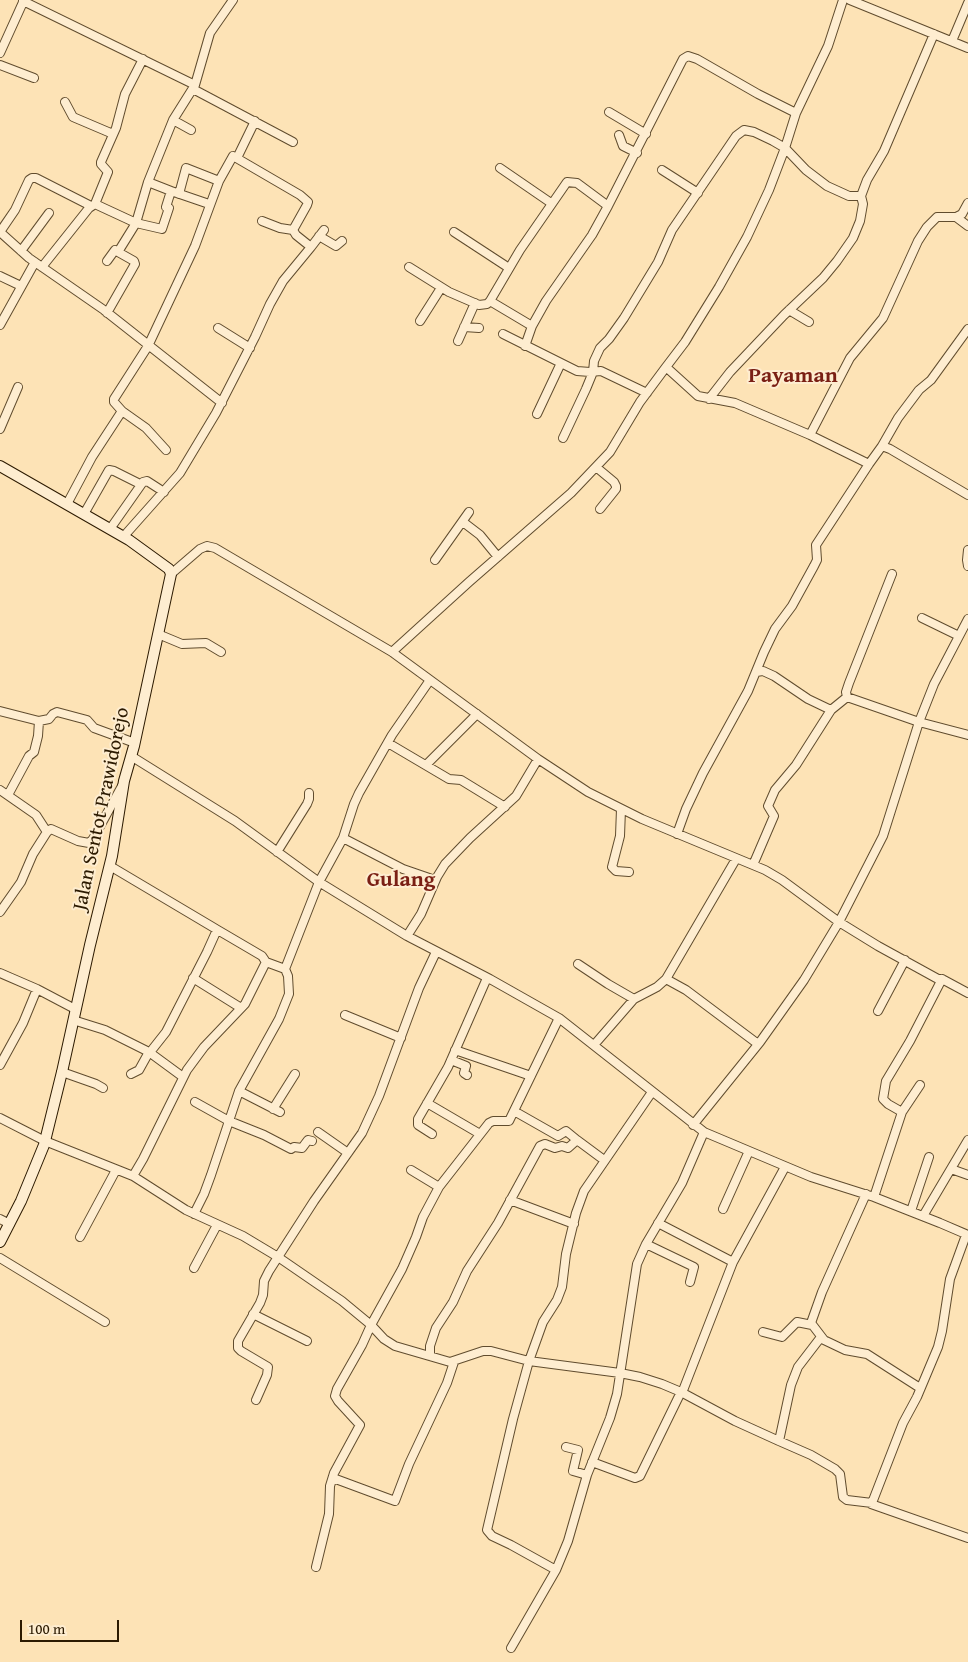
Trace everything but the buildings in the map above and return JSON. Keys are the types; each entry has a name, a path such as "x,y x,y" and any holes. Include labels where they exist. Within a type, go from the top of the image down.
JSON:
{"main road":[{"path":"0,466 124,536 169,569 171,574"},
{"name":"Jalan Sentot Prawidorejo","path":"0,1242 10,1224 45,1141 110,866 124,781 171,574"}],"street":[{"path":"1,49 23,0 143,59 292,142"},
{"path":"118,252 136,223 148,182 173,120 194,87 210,33 234,0"},
{"path":"392,652 572,494 610,452 647,393 695,326 733,262 765,198 785,148 796,113 828,46 843,0"},
{"path":"850,0 968,48"},
{"path":"952,41 968,3"},
{"path":"709,399 730,372 789,310 823,278 837,262 853,238 860,222 863,204 861,196 867,180 888,142 934,34"},
{"path":"525,346 532,326 546,301 592,235 637,153 668,86 684,58 688,56 697,59 758,94 796,113"},
{"path":"42,268 93,205 108,173 101,162 113,134 125,94 143,59"},
{"path":"0,65 34,78"},
{"path":"65,102 74,117 113,134"},
{"path":"609,112 646,134"},
{"path":"173,120 191,130"},
{"path":"237,158 256,121"},
{"path":"563,438 593,372 594,361 600,348 609,339 644,285 658,262 672,230 736,136 744,130 754,132 785,148 806,170 827,186 849,196 861,196"},
{"path":"619,135 623,146 637,153"},
{"path":"166,450 146,428 122,412 114,399 148,346 195,246 219,180 233,156 300,195 308,202 292,230"},
{"path":"219,180 186,168 166,207 169,208 162,229 136,223 36,178 32,178 28,182 15,210 0,232 21,252 107,313 222,403"},
{"path":"500,168 551,203"},
{"path":"662,170 698,193"},
{"path":"409,267 441,288 483,306 490,301 509,268 564,184 572,181 608,206"},
{"path":"148,182 209,204"},
{"path":"810,435 850,358 883,318 918,241 927,227 937,217 956,217 962,214 968,203"},
{"path":"21,252 49,213"},
{"path":"956,217 968,226"},
{"path":"262,221 280,228 292,230 311,247"},
{"path":"454,232 509,268"},
{"path":"124,536 180,473 222,403 282,281 321,233 336,246 342,241"},
{"path":"107,261 115,250 134,261 135,266 107,313"},
{"path":"0,325 35,262"},
{"path":"0,276 21,286"},
{"path":"420,321 441,288"},
{"path":"490,301 532,326"},
{"path":"458,341 475,303"},
{"path":"789,310 809,322"},
{"path":"464,327 479,328"},
{"path":"218,328 250,348"},
{"path":"677,834 690,800 748,691 775,629 792,606 817,560 816,545 882,446 898,418 919,390 931,380 968,329"},
{"path":"503,334 577,370 601,371 647,393"},
{"path":"537,414 561,363"},
{"path":"666,367 698,396 735,403 810,435 869,464"},
{"path":"0,429 18,387"},
{"path":"67,504 92,457 122,412"},
{"path":"882,446 968,495"},
{"path":"596,467 614,482 616,486 616,489 600,509"},
{"path":"84,514 108,470 140,484"},
{"path":"110,529 140,484 147,481 164,492"},
{"path":"435,560 469,512"},
{"path":"463,522 480,535 498,557"},
{"path":"171,574 200,549 207,546 215,548 392,652 538,759 588,792 677,834 753,865 782,880 838,922 938,979 942,979 968,993"},
{"path":"968,550 968,566"},
{"path":"847,697 846,692 849,683 892,574"},
{"path":"922,618 959,636"},
{"path":"693,1125 758,1044 804,980 838,922 884,836 919,722 934,684 968,619"},
{"path":"158,634 182,644 206,643 221,652"},
{"path":"756,672 763,671 774,676 831,710"},
{"path":"194,1214 204,1194 239,1092 279,1019 289,994 288,976 285,969 319,882 343,838 359,792 402,718 430,680"},
{"path":"753,865 774,816 768,806 770,798 780,781 796,765 831,710 847,697"},
{"path":"847,697 919,722 968,735"},
{"path":"0,711 39,720 49,719 57,712 87,720 94,728 134,743"},
{"path":"426,765 477,714"},
{"path":"8,795 29,756 34,752 39,720"},
{"path":"388,743 449,779 461,780 505,808"},
{"path":"131,756 235,821 319,882 407,936 559,1018 704,1132 811,1177 911,1211 967,1235 950,1279 938,1347 903,1423 874,1501 871,1504"},
{"path":"407,936 421,914 435,880 445,864 505,808 522,788 538,759"},
{"path":"2,906 21,882 33,854 47,832 51,829 78,841 89,843 93,839 124,781"},
{"path":"0,790 36,816 47,832"},
{"path":"277,852 307,804 309,793"},
{"path":"621,808 620,836 612,867 616,871 629,872"},
{"path":"343,838 403,868 435,880"},
{"path":"594,1045 634,999 657,987 666,979 736,859"},
{"path":"110,866 262,956 266,962 285,969"},
{"path":"131,1074 139,1070 149,1052 155,1048 166,1032 215,935 216,929"},
{"path":"256,1400 267,1375 268,1367 238,1348 238,1341 263,1295 264,1281 278,1257 314,1201 362,1133 376,1103 419,988 436,952"},
{"path":"878,1011 905,960"},
{"path":"133,1176 184,1076 204,1048 242,1008 266,962"},
{"path":"578,964 634,999"},
{"path":"0,973 38,989 75,1008"},
{"path":"193,978 242,1008"},
{"path":"432,1134 417,1123 451,1060 487,978"},
{"path":"666,979 686,990 758,1044"},
{"path":"902,1112 883,1099 886,1081 910,1041 942,979"},
{"path":"0,1065 38,989"},
{"path":"345,1015 401,1038"},
{"path":"316,1567 329,1514 330,1486 360,1424 338,1401 335,1396 337,1389 402,1269 423,1217 439,1187 489,1123 493,1121 509,1121 559,1018"},
{"path":"73,1020 105,1030 149,1052 184,1076"},
{"path":"454,1050 531,1076"},
{"path":"451,1060 466,1066 464,1073 467,1075"},
{"path":"62,1072 103,1088"},
{"path":"239,1092 277,1111 295,1074"},
{"path":"920,1085 902,1112 870,1196 822,1292 812,1320 812,1325 821,1337 833,1345 867,1354 920,1388"},
{"path":"556,1570 492,1536 487,1530 513,1419 529,1361 543,1322 557,1300 562,1287 566,1254 584,1191 652,1092"},
{"path":"195,1102 229,1121 264,1135 291,1149 294,1147 302,1148 308,1140 312,1141"},
{"path":"427,1103 480,1134"},
{"path":"514,1111 558,1136 566,1131 604,1160"},
{"path":"0,1118 45,1141 133,1176 194,1214 243,1236 278,1257 342,1301 371,1325 384,1339 395,1346 454,1362 469,1354 490,1351 529,1361 620,1373 662,1384 682,1392 771,1439 811,1455 835,1469 840,1474 843,1497 847,1500 871,1504 968,1538"},
{"path":"318,1132 348,1153"},
{"path":"511,1648 556,1570 568,1541 587,1475 610,1418 617,1394 638,1264 646,1244 682,1183 704,1132"},
{"path":"430,1356 430,1346 436,1328 453,1302 467,1271 498,1223 542,1144 555,1148 561,1146 568,1148 577,1140"},
{"path":"923,1216 968,1140"},
{"path":"723,1209 749,1151"},
{"path":"911,1211 928,1157"},
{"path":"592,1462 635,1478 640,1476 682,1392 734,1262 786,1166"},
{"path":"951,1169 968,1175"},
{"path":"80,1237 116,1170"},
{"path":"410,1170 439,1187"},
{"path":"510,1200 574,1224"},
{"path":"0,1219 10,1224"},
{"path":"658,1223 734,1262"},
{"path":"194,1268 217,1225"},
{"path":"646,1244 694,1267 690,1282"},
{"path":"0,1258 105,1322"},
{"path":"253,1314 307,1341"},
{"path":"763,1332 782,1337 797,1322 812,1325"},
{"path":"780,1441 791,1385 798,1368 821,1337"},
{"path":"333,1478 395,1501 409,1464 448,1383 454,1362"},
{"path":"566,1447 578,1450 573,1471 587,1475"}],"district":[{"name":"Payaman","path":"793,376"},
{"name":"Gulang","path":"401,880"}]}
